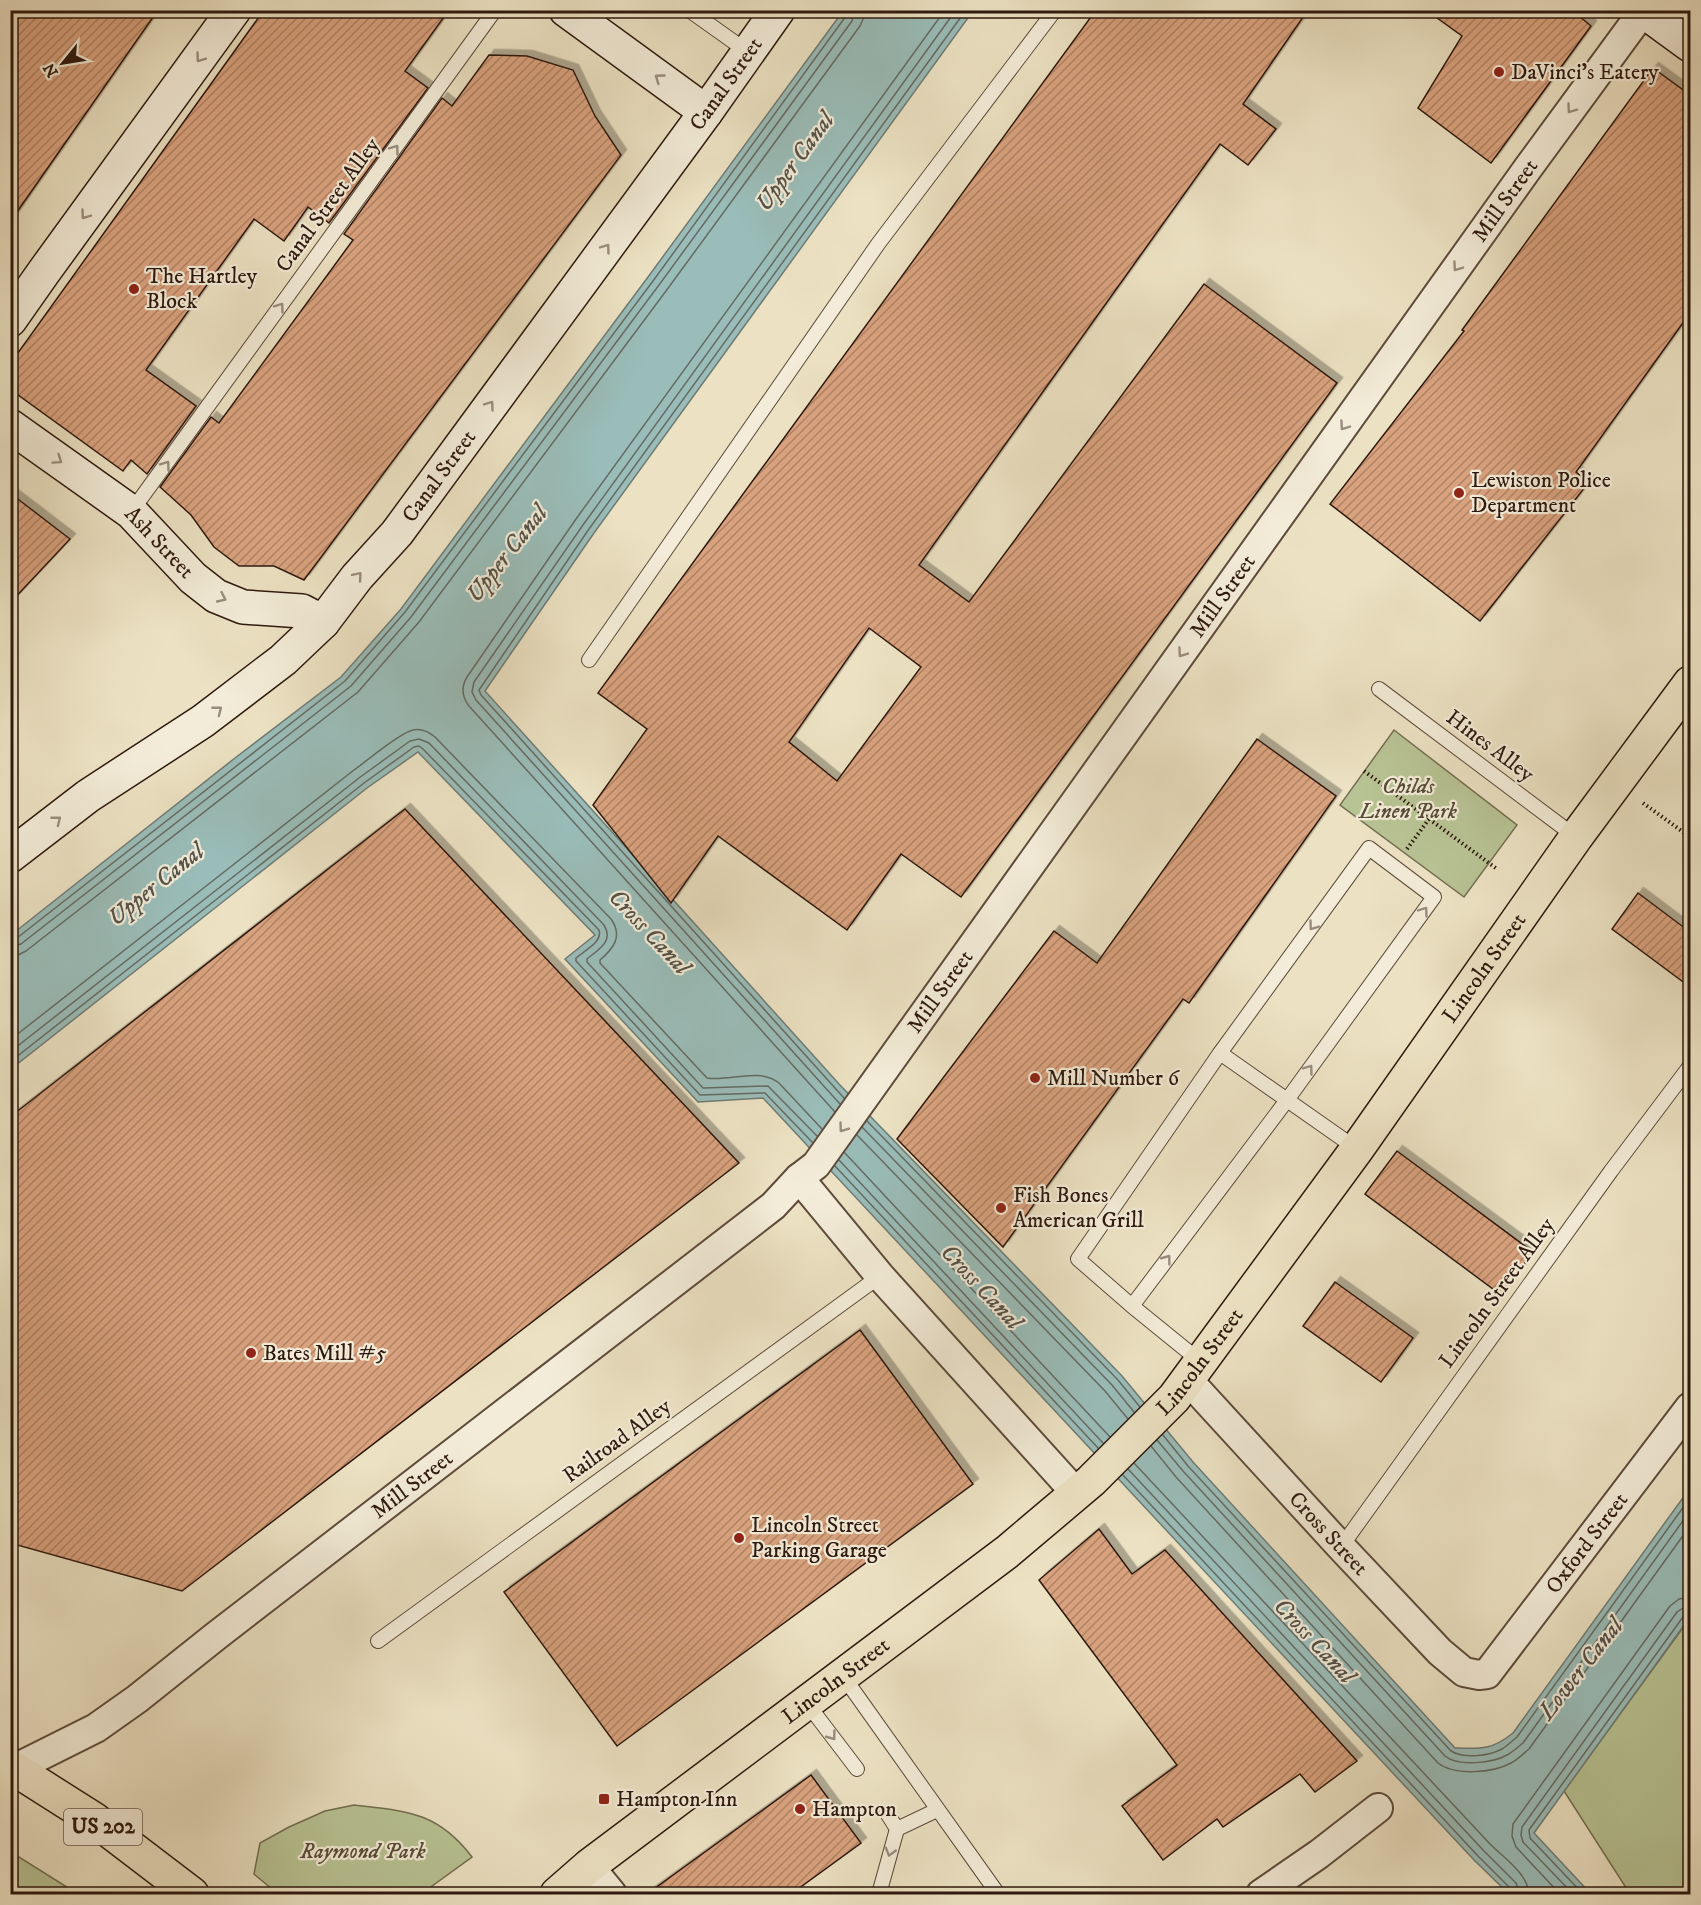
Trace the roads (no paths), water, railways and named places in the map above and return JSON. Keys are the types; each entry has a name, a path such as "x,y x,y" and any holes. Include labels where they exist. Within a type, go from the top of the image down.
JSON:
{"highway":[{"name":"Lincoln Street","path":"556,1894 589,1866 1007,1552 1084,1487 1188,1380 1357,1149 1576,837 1690,683"},
{"name":"US 202","path":"12,1768 95,1820 189,1894"},
{"path":"569,1894 589,1866"}],"main road":[{"path":"10,320 234,10"},
{"path":"566,10 706,112"},
{"name":"Canal Street","path":"10,856 88,796 203,721 283,660 323,622 357,577 397,533 706,112 778,10"},
{"path":"1643,11 1690,45"},
{"name":"Ash Street","path":"10,426 131,512 193,578 216,596 243,607 302,611 323,622"}],"street":[{"name":"Mill Street","path":"12,1768 96,1728 137,1700 773,1206 808,1172 870,1090 1528,168 1643,11"},
{"path":"808,1172 880,1276 1084,1487"},
{"name":"Cross Street","path":"1188,1380 1440,1652 1464,1672 1479,1675"},
{"name":"Oxford Street","path":"1479,1675 1487,1674 1690,1407"},
{"path":"1261,1894 1319,1854 1378,1808"},
{"path":"589,1866 612,1894"}],"lane":[{"name":"Canal Street Alley","path":"131,512 495,10"},
{"path":"690,10 748,52"},
{"path":"589,660 878,244 1055,10"},
{"name":"Hines Alley","path":"1379,689 1576,837"},
{"path":"1132,1306 1287,1100 1434,897 1369,848 1220,1053 1078,1258 1132,1306 1188,1380"},
{"path":"1220,1053 1357,1149"},
{"name":"Lincoln Street Alley","path":"1341,1547 1611,1171 1690,1066"},
{"name":"Railroad Alley","path":"378,1641 880,1276"},
{"path":"843,1675 998,1894"},
{"path":"806,1702 857,1769"},
{"path":"897,1829 937,1810"},
{"path":"879,1894 897,1829 887,1813"}],"water":[{"path":"843,11 973,11 594,533 485,691 839,1084 1122,1376 1193,1462 1455,1748 1486,1747 1499,1743 1513,1733 1690,1488 1690,1617 1534,1833 1591,1894 1509,1894 1474,1860 763,1098 698,1102 565,959 595,935 418,752 367,788 11,1069 11,935 341,677 401,609"}],"place":[{"name":"DaVinci's Eatery","path":"1499,72"},
{"name":"The Hartley Block","path":"134,289"},
{"name":"Lewiston Police Department","path":"1459,493"},
{"name":"Mill Number 6","path":"1035,1078"},
{"name":"Fish Bones American Grill","path":"1001,1208"},
{"name":"Bates Mill #5","path":"251,1353"},
{"name":"Lincoln Street Parking Garage","path":"739,1538"},
{"name":"Hampton Inn","path":"604,1799"},
{"name":"Hampton","path":"800,1809"}],"water label":[{"name":"Upper Canal","path":"795,162"},
{"name":"Upper Canal","path":"507,554"},
{"name":"Upper Canal","path":"156,885"},
{"name":"Cross Canal","path":"649,932"},
{"name":"Cross Canal","path":"981,1287"},
{"name":"Cross Canal","path":"1314,1641"},
{"name":"Lower Canal","path":"1581,1669"}],"park label":[{"name":"Childs Linen Park","path":"1408,798"},
{"name":"Raymond Park","path":"363,1851"}]}
